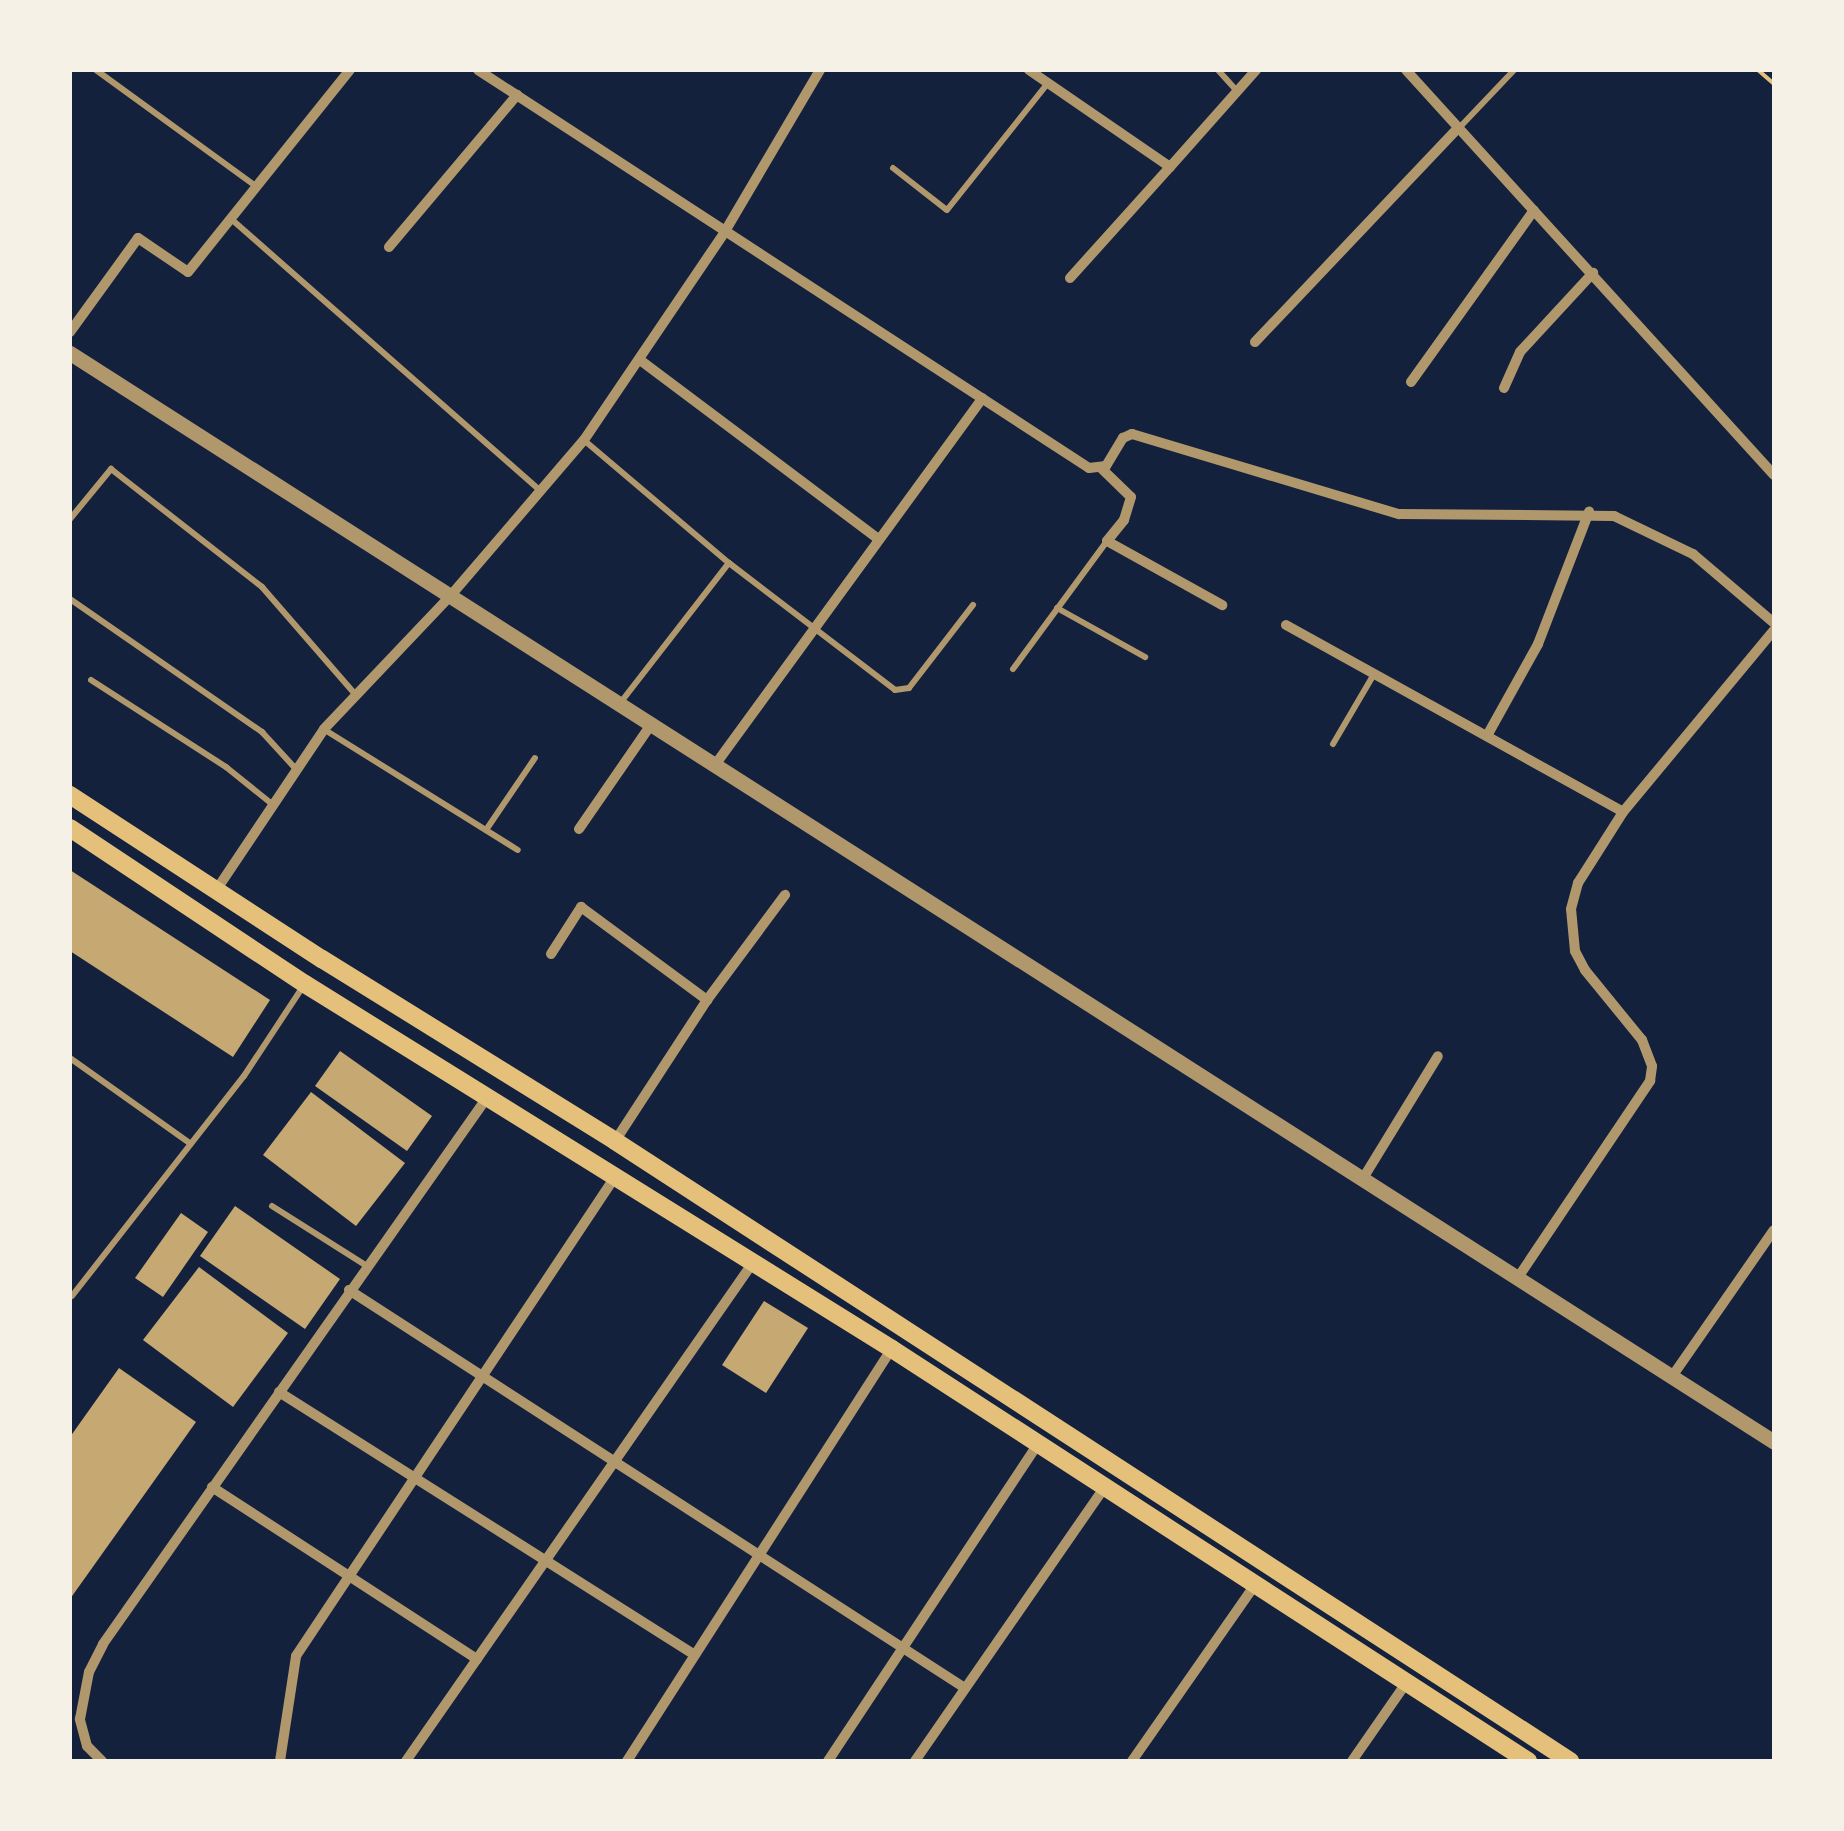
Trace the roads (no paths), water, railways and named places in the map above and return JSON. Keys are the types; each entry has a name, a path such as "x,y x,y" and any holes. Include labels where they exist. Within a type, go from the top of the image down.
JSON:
{"main road":[{"path":"70,795 322,959 615,1140 1570,1761"},
{"path":"70,828 305,984 892,1350 1528,1761"},
{"path":"305,984 322,959"},
{"path":"892,1350 905,1329"}],"street":[{"path":"70,332 138,238 188,272 228,216 350,70"},
{"path":"478,70 1090,468 1102,469 1131,497 1124,520 1107,541 1222,604"},
{"path":"217,889 324,729 452,594 584,440 724,232 820,70"},
{"path":"1029,70 1170,167"},
{"path":"1070,278 1256,70"},
{"path":"1406,70 1774,475"},
{"path":"389,247 516,95"},
{"path":"1254,342 1459,128"},
{"path":"1410,382 1534,210"},
{"path":"1504,388 1520,352 1592,273"},
{"path":"70,353 1774,1442"},
{"path":"640,360 877,538"},
{"path":"715,765 811,628 983,398"},
{"path":"1102,469 1122,438 1132,434 1398,514 1588,512 1614,516 1670,540 1774,626 1623,812 1578,883 1571,931 1585,970 1642,1040 1652,1066 1650,1081 1517,1279"},
{"path":"1488,734 1538,644 1588,512"},
{"path":"1286,625 1623,812"},
{"path":"579,829 652,722"},
{"path":"615,1140 708,1000 785,895"},
{"path":"551,954 581,907 708,1000"},
{"path":"1362,1180 1438,1056"},
{"path":"102,1761 87,1746 80,1720 89,1672 103,1644 488,1095"},
{"path":"280,1761 296,1656 615,1177"},
{"path":"1672,1378 1774,1230"},
{"path":"406,1761 752,1264"},
{"path":"349,1290 966,1688"},
{"path":"627,1761 892,1350"},
{"path":"279,1392 695,1655"},
{"path":"828,1761 1037,1444"},
{"path":"212,1487 477,1659"},
{"path":"915,1761 1104,1488"},
{"path":"1132,1761 1254,1586"},
{"path":"1352,1761 1407,1682"}],"lane":[{"path":"96,70 254,186"},
{"path":"1218,70 1237,91"},
{"path":"1459,128 1514,70"},
{"path":"894,168 948,210 1048,84"},
{"path":"228,216 541,491"},
{"path":"584,440 811,628 902,692 973,605"},
{"path":"70,519 112,469 262,587 356,695"},
{"path":"1013,669 1107,541"},
{"path":"621,702 730,563"},
{"path":"70,599 262,732 295,768"},
{"path":"1058,608 1145,656"},
{"path":"1333,744 1375,672"},
{"path":"90,680 226,767 272,804"},
{"path":"324,729 518,850"},
{"path":"486,830 535,758"},
{"path":"72,1296 244,1076 305,984"},
{"path":"70,1058 191,1144"},
{"path":"272,1206 367,1266"}]}
